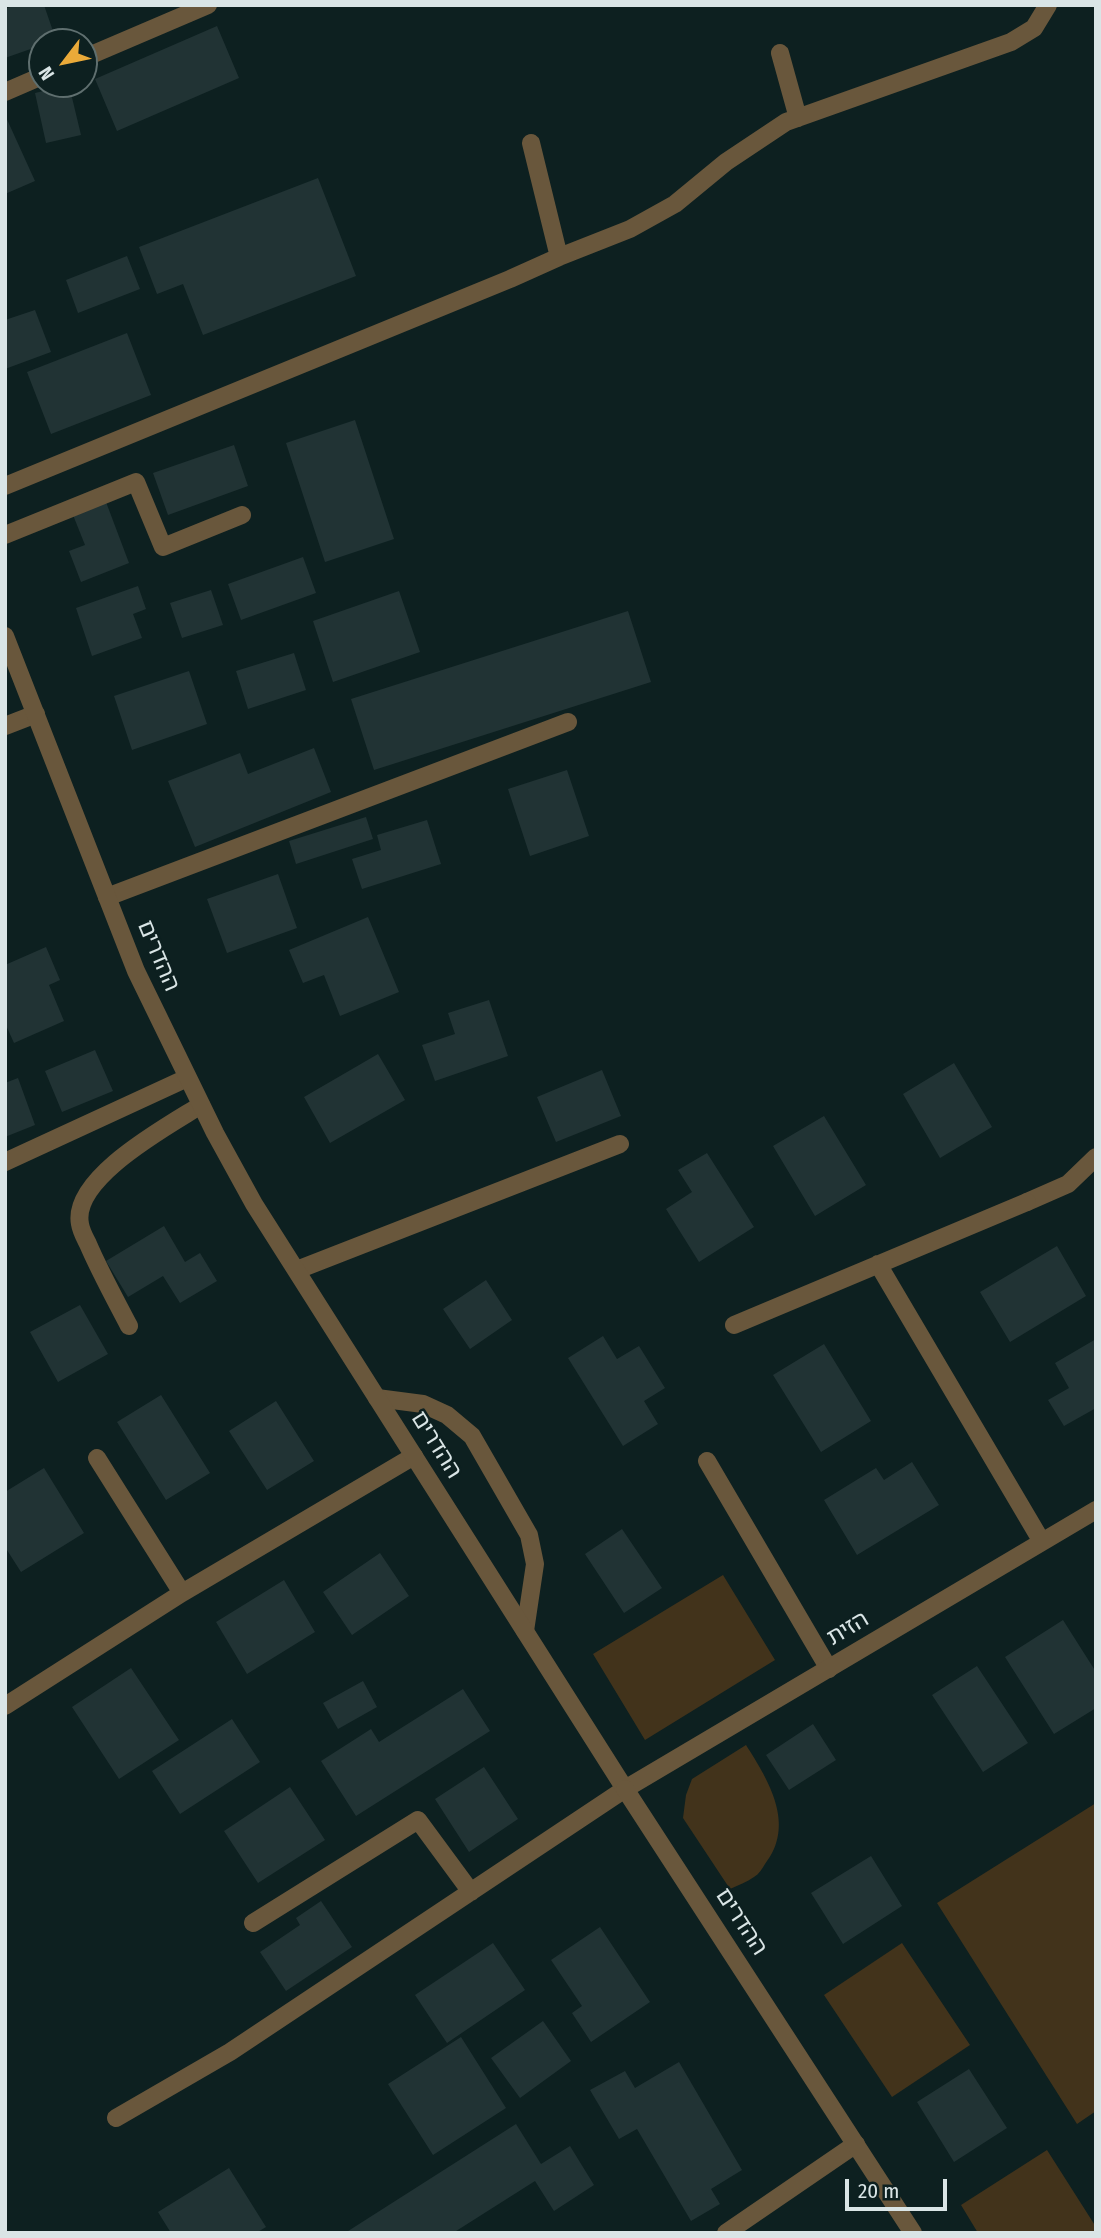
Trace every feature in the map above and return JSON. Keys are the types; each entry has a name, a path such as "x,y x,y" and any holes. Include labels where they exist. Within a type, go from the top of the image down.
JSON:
{"street":[{"path":"98,52 208,5"},
{"path":"5,486 630,229 675,204 726,162 786,122 1011,42 1034,28 1048,5"},
{"path":"780,53 797,118"},
{"path":"5,92 28,82"},
{"path":"531,143 559,257"},
{"path":"5,535 136,482 163,547 242,515"},
{"name":"ההדרים","path":"5,636 135,971 187,1078 254,1204 625,1789 913,2233"},
{"path":"5,726 36,714"},
{"path":"107,897 568,722"},
{"path":"5,1162 187,1078"},
{"path":"129,1326 79,1223 85,1195 100,1175 141,1143 201,1105"},
{"path":"297,1270 620,1144"},
{"path":"734,1325 1068,1184 1096,1157"},
{"path":"878,1264 1042,1542"},
{"path":"377,1398 423,1404 447,1416 472,1436 529,1535 535,1564 525,1631"},
{"path":"5,1706 182,1593 414,1456"},
{"path":"97,1458 182,1593"},
{"path":"706,1461 829,1669"},
{"name":"הזית","path":"116,2118 230,2052 625,1789 1096,1510"},
{"path":"253,1923 418,1820 471,1892"},
{"path":"726,2233 856,2144"}],"shaded area":[{"path":"723,1575 775,1660 645,1740 593,1654"},
{"path":"746,1745 763,1773 776,1803 778,1834 774,1849 759,1873 730,1889 683,1818 686,1795 692,1779"},
{"path":"1096,1803 1096,2111 1077,2124 937,1903"},
{"path":"902,1943 970,2045 892,2097 824,1995"},
{"path":"1047,2150 1096,2227 1096,2233 978,2233 961,2205"}],"building":[{"path":"15,5 44,5 52,28 28,28 28,50 5,58 5,9"},
{"path":"217,26 239,78 117,131 98,86 98,78"},
{"path":"36,98 72,98 81,135 46,143"},
{"path":"5,115 35,181 5,194"},
{"path":"318,178 356,276 203,335 183,284 157,294 139,247"},
{"path":"127,256 140,289 78,313 66,280"},
{"path":"35,310 51,352 5,369 5,320"},
{"path":"127,333 151,395 51,434 27,372"},
{"path":"355,420 394,539 325,562 286,443"},
{"path":"234,445 248,486 168,515 153,473"},
{"path":"106,502 129,563 81,582 69,551 85,545 73,515"},
{"path":"303,557 316,593 241,620 228,584"},
{"path":"138,586 146,609 133,614 142,638 92,656 76,608"},
{"path":"211,590 223,625 182,638 170,603"},
{"path":"399,591 420,652 333,682 313,621"},
{"path":"628,611 651,682 374,770 351,699"},
{"path":"294,653 306,690 248,709 236,671"},
{"path":"189,671 207,724 132,750 114,696"},
{"path":"314,748 331,792 195,847 168,781 240,753 248,774"},
{"path":"567,770 589,836 530,856 508,789"},
{"path":"366,817 373,839 296,864 289,841"},
{"path":"427,820 441,864 362,889 352,859 381,850 377,835"},
{"path":"278,874 297,928 227,953 207,899"},
{"path":"368,917 399,992 340,1016 324,975 303,983 289,950"},
{"path":"46,947 60,980 49,985 64,1021 14,1043 5,1023 5,965"},
{"path":"489,1000 508,1056 435,1081 422,1045 455,1034 448,1013"},
{"path":"95,1050 113,1091 62,1112 45,1071"},
{"path":"378,1054 405,1100 330,1143 304,1097"},
{"path":"954,1063 992,1127 940,1158 903,1094"},
{"path":"602,1070 621,1116 556,1142 537,1097"},
{"path":"18,1078 35,1125 5,1137 5,1083"},
{"path":"824,1116 866,1185 815,1216 773,1146"},
{"path":"707,1153 754,1227 699,1262 666,1209 692,1192 678,1170"},
{"path":"164,1226 185,1262 200,1253 217,1281 180,1303 163,1276 128,1297 106,1261"},
{"path":"1057,1246 1086,1296 1010,1342 980,1292"},
{"path":"486,1280 512,1320 470,1349 443,1309"},
{"path":"80,1305 108,1354 58,1382 30,1332"},
{"path":"603,1336 617,1359 639,1346 665,1388 644,1401 658,1424 623,1446 568,1358"},
{"path":"1096,1339 1096,1408 1064,1426 1048,1400 1069,1388 1055,1363"},
{"path":"824,1344 871,1421 821,1452 773,1375"},
{"path":"161,1395 210,1473 166,1500 117,1422"},
{"path":"276,1401 314,1461 267,1490 229,1431"},
{"path":"912,1462 939,1505 857,1555 824,1500 876,1468 884,1480"},
{"path":"44,1468 84,1533 21,1572 5,1547 5,1492"},
{"path":"622,1529 662,1588 624,1613 585,1554"},
{"path":"380,1553 409,1596 352,1635 323,1592"},
{"path":"284,1580 315,1632 247,1674 216,1622"},
{"path":"1063,1620 1096,1672 1096,1708 1054,1734 1005,1657"},
{"path":"977,1666 1028,1743 983,1772 932,1695"},
{"path":"131,1668 179,1740 119,1779 72,1707"},
{"path":"363,1681 377,1707 338,1729 323,1703"},
{"path":"463,1689 490,1731 356,1816 321,1761 371,1729 379,1742"},
{"path":"232,1719 260,1762 180,1814 152,1771"},
{"path":"813,1724 836,1760 789,1790 766,1755"},
{"path":"484,1767 518,1819 469,1852 435,1799"},
{"path":"290,1787 325,1840 258,1883 224,1831"},
{"path":"871,1856 902,1906 843,1944 811,1893"},
{"path":"321,1901 352,1947 286,1991 260,1952 300,1925 296,1918"},
{"path":"600,1927 650,2002 591,2042 572,2013 582,2006 551,1960"},
{"path":"493,1943 525,1990 447,2043 415,1995"},
{"path":"543,2021 571,2061 520,2098 491,2058"},
{"path":"461,2037 506,2108 433,2155 388,2084"},
{"path":"679,2062 742,2170 711,2189 720,2204 691,2221 637,2129 619,2139 590,2090 625,2071 635,2088"},
{"path":"969,2069 1007,2128 954,2162 917,2102"},
{"path":"516,2124 541,2164 570,2146 594,2185 554,2211 535,2181 453,2233 345,2233"},
{"path":"229,2168 266,2227 256,2233 171,2233 158,2212"}]}
